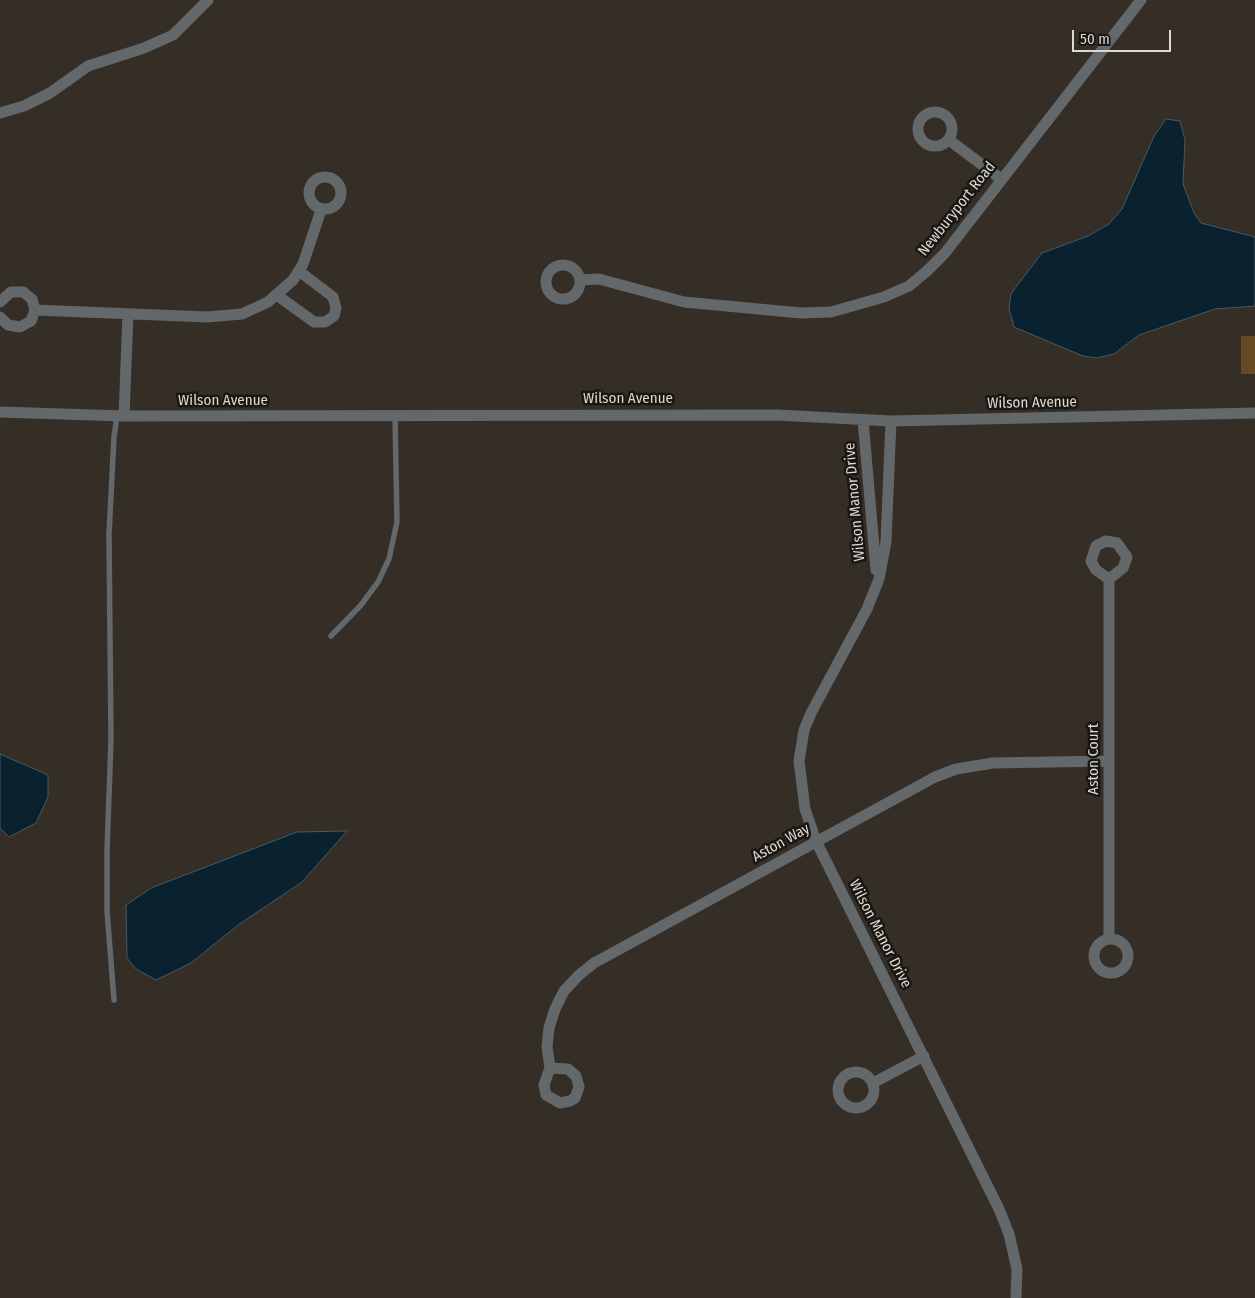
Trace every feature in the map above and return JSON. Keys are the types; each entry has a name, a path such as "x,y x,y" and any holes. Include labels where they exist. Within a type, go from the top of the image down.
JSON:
{"street":[{"path":"0,113 24,106 50,93 88,66 144,48 173,35 208,0"},
{"name":"Newburyport Road","path":"580,280 599,279 684,302 801,313 832,312 884,297 909,286 927,272 945,253 1000,179 1141,0"},
{"path":"949,140 1000,179"},
{"path":"35,310 232,316 251,311 278,296 299,271 317,228 321,210"},
{"path":"278,296 314,322 325,322 334,316 336,308 333,297 299,271"},
{"path":"0,302 11,292 23,292 32,299 35,310 31,321 20,327 8,325 0,316"},
{"path":"121,416 128,314"},
{"name":"Wilson Avenue","path":"0,412 121,416 767,415 891,421 1255,413"},
{"name":"Wilson Manor Drive","path":"863,420 878,581"},
{"name":"Wilson Manor Drive","path":"891,421 886,542 878,581 867,609 811,713 804,730 799,761 800,776 805,809 816,841 1002,1217 1017,1269 1016,1298"},
{"name":"Aston Court","path":"1109,580 1109,939"},
{"name":"Aston Way","path":"550,1068 547,1047 549,1028 564,991 579,975 594,963 816,841 935,777 956,769 993,762 1110,761"},
{"path":"873,1083 924,1056"}],"lane":[{"path":"331,636 362,605 378,582 389,559 397,522 396,415"},
{"path":"114,1000 107,911 111,740 109,534 114,437 121,416"}],"shaded area":[{"path":"1241,336 1255,336 1255,374 1241,374"}],"water":[{"path":"1166,119 1180,121 1185,140 1183,184 1194,213 1201,223 1255,237 1255,306 1215,309 1139,335 1114,354 1097,358 1083,356 1014,327 1009,308 1011,294 1016,287 1042,253 1088,236 1109,224 1122,209 1154,136"},
{"path":"0,754 48,775 48,797 36,823 9,837 0,828"},
{"path":"347,831 302,882 238,925 191,963 156,980 136,969 127,958 126,905 151,888 297,832"}]}
